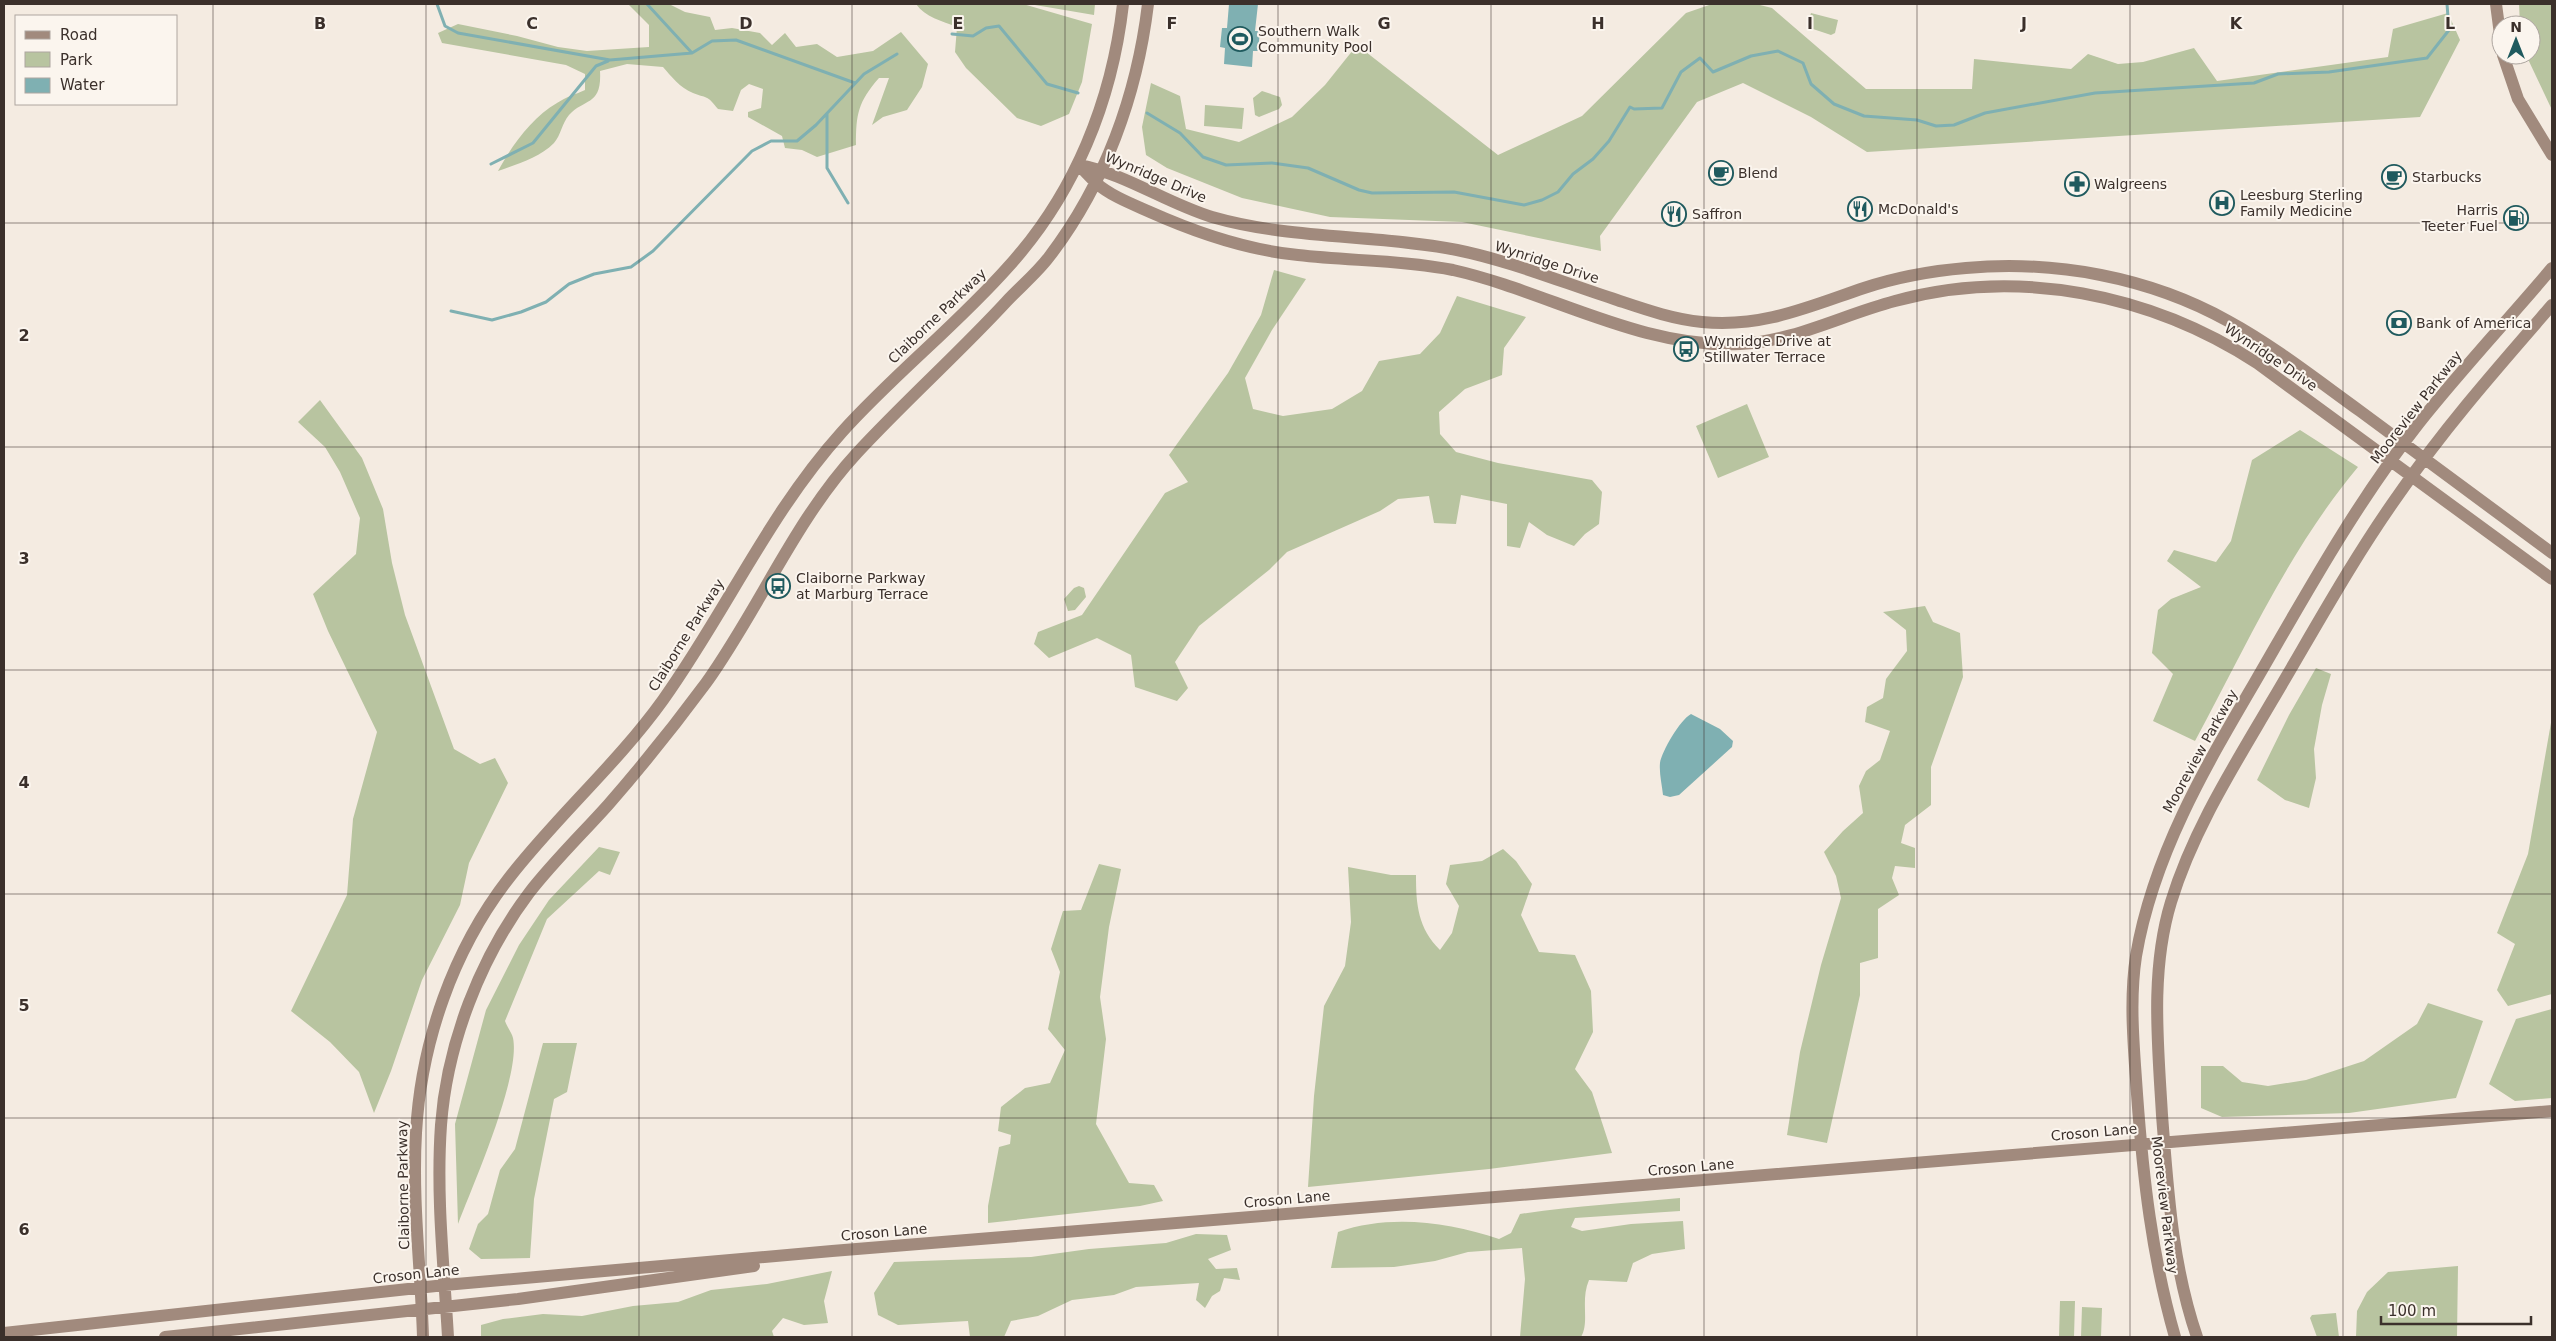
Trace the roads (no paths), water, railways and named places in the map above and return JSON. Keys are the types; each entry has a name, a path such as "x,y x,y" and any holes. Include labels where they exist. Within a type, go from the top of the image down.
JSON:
{"main road":[{"name":"Claiborne Parkway","path":"423,1337 416,1144 419,1096 436,1022 448,984 463,949 505,883 530,852 628,746 656,710 682,673 757,548 802,481 868,404 1009,266 1053,209 1079,165 1108,86 1123,4"},
{"path":"448,1337 440,1161 446,1089 462,1026 481,974 504,930 529,893 667,736 708,680 789,547 839,472 894,413 973,338 1048,259 1096,183 1128,104 1140,58 1148,4"},
{"path":"2506,65 2518,99 2552,155"},
{"name":"Wynridge Drive","path":"1079,165 1102,169 1179,205 1234,223 1277,231 1395,241 1460,251 1660,314 1702,322 1775,318 1807,310 1891,280 1948,269 2009,266 2093,273 2166,293 2224,318 2270,346 2552,553"},
{"name":"Wynridge Drive","path":"1079,165 1096,183 1150,212 1224,240 1297,255 1453,270 1647,332 1691,342 1740,344 1774,340 1812,330 1896,300 1953,290 2028,287 2066,290 2110,298 2164,315 2211,335 2238,351 2552,579"},
{"name":"Mooreview Parkway","path":"2175,1337 2155,1262 2141,1143 2132,1014 2136,958 2148,900 2176,825 2202,772 2338,542 2404,444 2463,370 2552,268"},
{"name":"Mooreview Parkway","path":"2197,1337 2178,1274 2173,1241 2156,1025 2161,956 2171,903 2194,839 2223,785 2368,539 2424,459 2552,305"},
{"name":"Croson Lane","path":"4,1333 446,1285 832,1251 1694,1182 2164,1141 2552,1111"},
{"name":"Croson Lane","path":"165,1337 446,1307 783,1262 832,1251"}],"water":[{"name":"Southern Walk Community Pool","path":"1229,4 1258,4 1255,31 1260,31 1258,51 1253,51 1252,67 1224,64 1225,48 1220,47 1222,28 1227,28"},
{"path":"1691,714 1720,729 1733,741 1732,747 1679,795 1670,797 1663,795 1660,771 1661,758 1677,729"}],"waterway":[{"path":"437,4 445,26 458,33 610,60 692,53 712,41 736,40 855,83"},
{"path":"647,4 692,53"},
{"path":"1147,113 1180,133 1203,157 1226,165 1272,163 1308,168 1359,190 1372,193 1454,192 1524,205 1542,200 1558,192 1573,174 1593,159 1609,141 1630,107 1634,109 1662,108 1681,72 1700,58 1713,72 1751,56 1778,51 1803,63 1811,84 1834,104 1864,116 1917,120 1936,126 1954,125 1985,113 2095,93 2254,83 2278,74 2329,72 2427,58 2449,30 2447,4"},
{"path":"952,34 973,36 986,28 999,26 1047,84 1078,93"},
{"path":"451,311 492,320 521,312 546,302 569,284 594,274 631,267 653,251 752,151 771,141 797,141 816,125 864,74 897,54"},
{"path":"491,164 533,143 596,66 608,61"},
{"path":"827,114 827,168 848,203"}],"place":[{"name":"Southern Walk Community Pool","path":"1240,39"},
{"name":"Blend","path":"1721,173"},
{"name":"Starbucks","path":"2394,177"},
{"name":"Walgreens","path":"2077,184"},
{"name":"Leesburg Sterling Family Medicine","path":"2222,203"},
{"name":"McDonald's","path":"1860,209"},
{"name":"Saffron","path":"1674,214"},
{"name":"Harris Teeter Fuel","path":"2516,218"},
{"name":"Bank of America","path":"2399,323"},
{"name":"Wynridge Drive at Stillwater Terrace","path":"1686,349"},
{"name":"Claiborne Parkway at Marburg Terrace","path":"778,586"}]}
